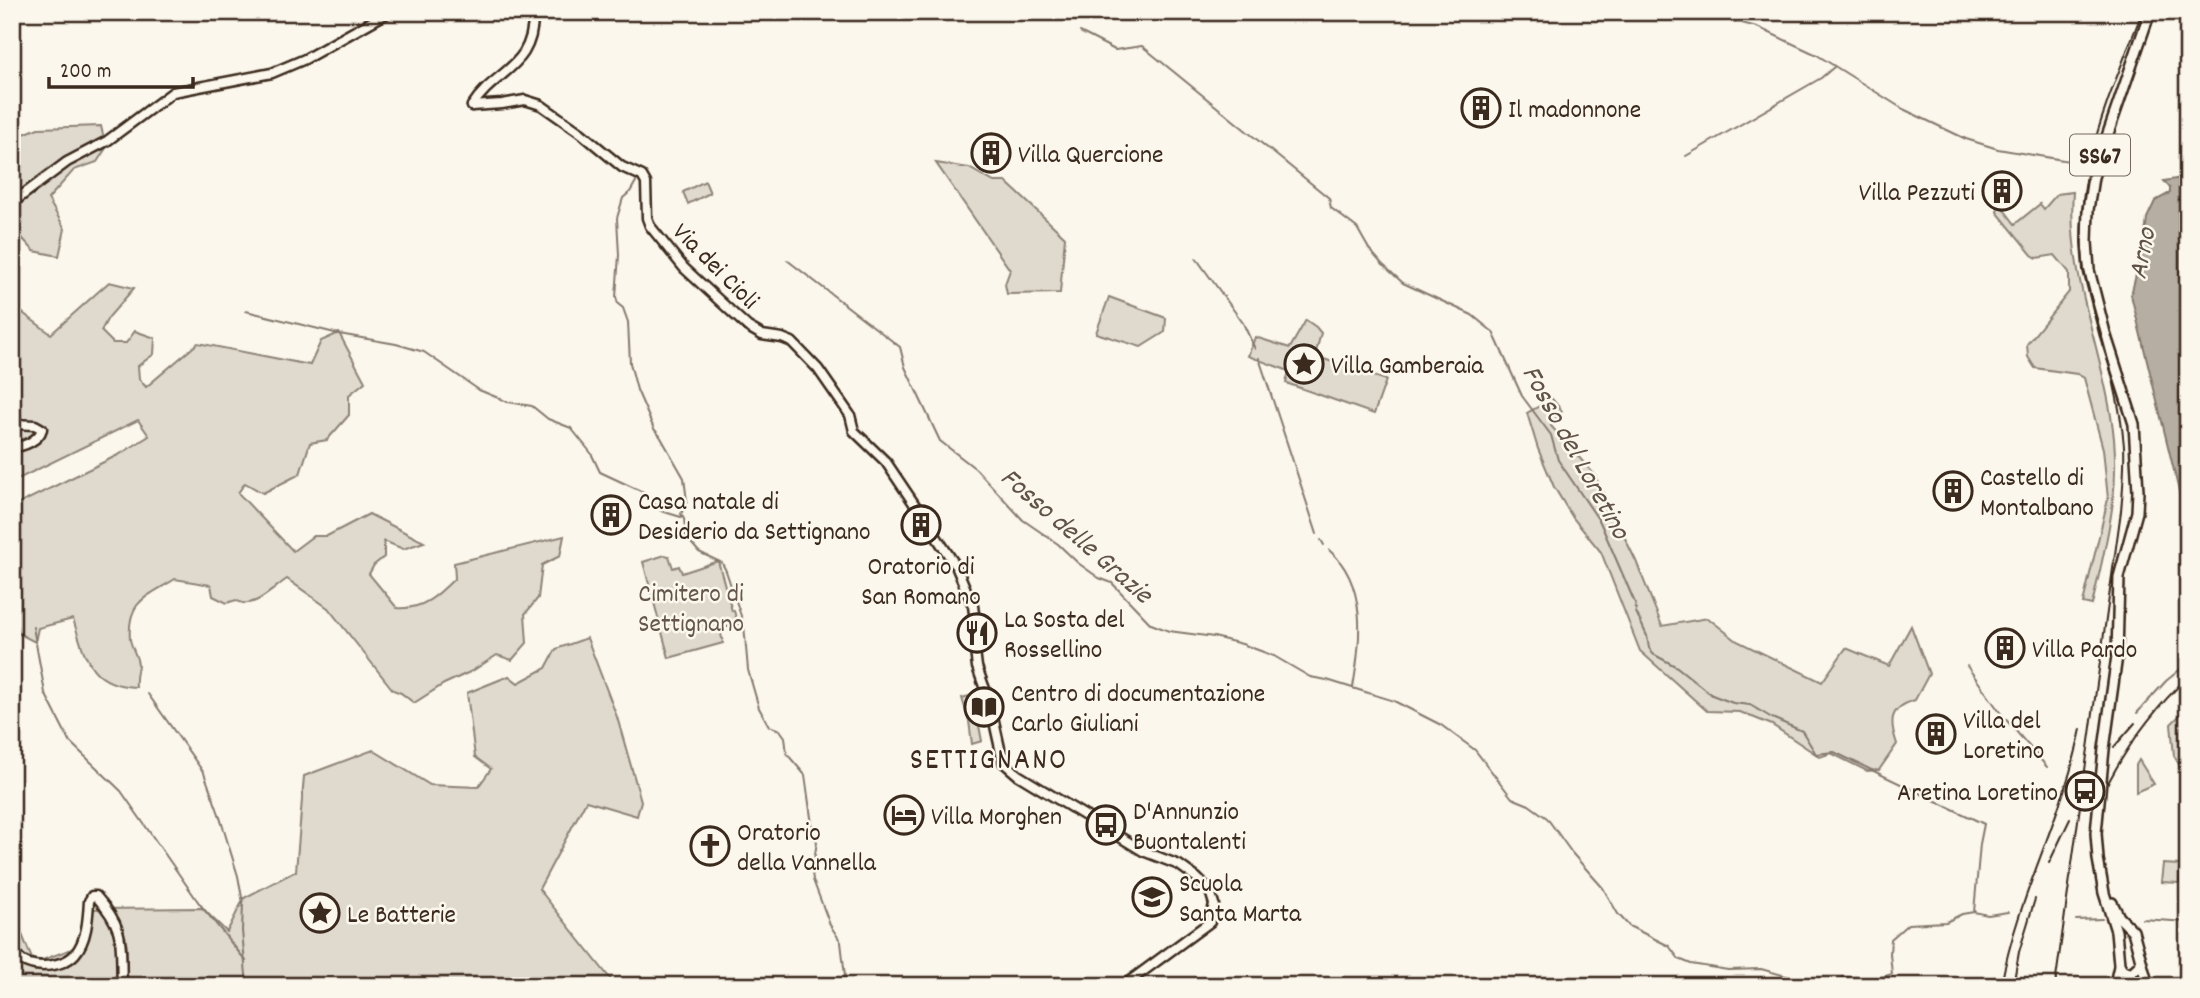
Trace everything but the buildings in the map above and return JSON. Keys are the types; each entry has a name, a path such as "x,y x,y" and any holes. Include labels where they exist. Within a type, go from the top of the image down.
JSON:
{"main road":[{"name":"SS67","path":"2103,886 2096,833 2118,646 2119,577 2137,512 2138,491 2134,424 2097,304 2087,257 2091,185 2150,12"},
{"path":"2103,886 2117,914 2135,937 2135,970 2146,986"},
{"path":"2103,886 2116,931 2119,964 2123,971 2135,970"},
{"path":"2116,931 2124,924"}],"street":[{"path":"14,201 68,162 107,141 173,92 272,73 305,59 389,12"},
{"name":"Via dei Cioli","path":"533,12 531,36 522,55 472,106 525,100 541,105 622,167 642,176 646,183 647,218 665,247 748,327 762,335 792,342 802,351 850,415 855,431 886,462 917,505 956,566 973,606 977,667 992,712 1003,762 1018,775 1135,846 1179,865 1210,891 1214,904 1210,922 1123,986"},
{"path":"12,424 35,425 42,429 39,436 32,441 12,447"},
{"path":"12,931 13,949 20,959 31,965 60,963 74,955 83,941 89,901 92,895 96,896 116,925 121,938 122,986"},
{"path":"2114,986 2119,964"},
{"path":"2124,986 2135,970"}],"green space":[{"path":"101,126 106,148 97,162 74,170 48,199 65,229 59,256 34,251 12,227 12,139 38,128"},
{"path":"936,163 969,168 994,182 1006,182 1065,237 1060,293 1007,294 1005,284 1010,270"},
{"path":"705,181 710,193 688,204 683,192"},
{"path":"2073,192 2072,221 2079,277 2106,388 2114,441 2112,512 2092,605 2083,603 2108,499 2103,449 2084,378 2077,374 2035,368 2028,357 2027,344 2069,292 2069,272 2055,255 2037,258 2032,255 1997,212 1999,203 2015,224 2040,204 2044,209 2057,194"},
{"path":"109,282 134,288 108,318 101,331 113,343 126,343 135,331 155,338 154,354 138,366 139,379 146,387 198,343 310,365 321,341 339,333 365,382 349,395 349,415 327,440 310,443 300,474 263,493 245,483 238,493 293,551 313,536 327,536 369,514 424,542 403,549 384,541 384,557 374,565 369,574 397,608 406,608 422,604 449,584 455,578 454,563 564,536 560,556 542,565 538,598 525,614 527,643 512,660 497,655 414,703 393,690 328,608 287,579 249,603 236,600 227,603 213,596 211,585 175,579 141,601 132,616 130,626 131,642 138,662 136,687 108,681 91,666 73,619 38,628 35,642 12,630 12,507 120,454 149,436 138,420 12,482 12,305 51,334"},
{"path":"1109,297 1166,318 1165,332 1141,347 1096,333"},
{"name":"Villa Gamberaia","path":"1306,320 1321,333 1315,356 1386,380 1374,414 1286,383 1289,371 1248,356 1255,337 1290,348"},
{"path":"1552,399 1562,411 1551,426 1594,474 1636,561 1662,626 1708,618 1737,641 1822,682 1846,648 1889,666 1911,626 1929,674 1915,700 1900,707 1893,716 1897,744 1879,770 1867,771 1831,753 1820,757 1772,725 1740,712 1707,711 1640,651 1601,552 1573,518 1554,487 1538,449 1527,413"},
{"name":"Cimitero di Settignano","path":"669,556 673,568 679,566 682,573 718,561 738,624 720,629 723,643 669,658 643,562"},
{"path":"587,638 617,717 641,801 637,816 586,801 539,889 616,986 12,986 12,910 32,959 40,961 74,948 94,909 202,908 227,932 244,898 296,871 304,776 373,750 430,785 478,787 491,769 475,757 467,693 509,676 518,683 546,668 556,649"},
{"path":"973,695 982,741 972,744 962,698"},
{"path":"2188,707 2188,779 2174,756 2171,724"},
{"path":"2139,760 2154,784 2136,792 2136,765"},
{"path":"2163,864 2180,865 2179,883 2161,882"}],"shaded area":[{"path":"2188,177 2188,282 2184,287 2182,309 2188,354 2188,528 2131,295 2144,243 2147,218 2155,201 2170,193 2170,188 2164,181"}],"waterway":[{"path":"1699,12 1757,27 1817,55 1903,109 1966,139 1998,149 2081,163"},
{"name":"Fosso del Loretino","path":"1080,32 1115,50 1142,46 1329,198 1331,208 1357,228 1369,249 1403,283 1472,315 1493,332 1522,396 1551,435 1558,460 1600,522 1635,603 1653,654 1677,667 1712,695 1733,703 1750,705 1802,731 1816,754 1834,752 1984,824 1974,912"},
{"path":"1686,156 1821,78 1834,67"},
{"path":"2101,168 2110,171 2122,164"},
{"path":"638,178 623,198 617,218 619,255 616,297 628,322 630,363 637,390 654,429 684,478 687,501 681,514 686,537 699,552 722,563 744,625 748,670 759,708 769,726 780,730 785,737 787,754 805,775 813,832 817,842 813,880 830,925 841,942 845,976 840,986"},
{"path":"1196,258 1243,323 1255,349"},
{"name":"Fosso delle Grazie","path":"787,260 900,347 905,367 940,441 976,469 1023,520 1058,544 1099,578 1112,583 1151,624 1169,631 1242,644 1274,656 1310,677 1394,701 1441,725 1475,750 1512,798 1529,805 1547,818 1572,853 1603,888 1618,914 1629,926 1669,946 1679,959 1691,964 1728,970 1761,969 1822,986"},
{"path":"246,311 424,352 479,390 508,402 532,406 548,419 571,428 591,453 600,472 645,493 661,511 681,517"},
{"path":"1259,358 1317,534"},
{"path":"1321,540 1324,545"},
{"path":"1329,550 1342,564 1356,596 1359,633 1353,687"},
{"path":"33,627 45,693 70,742 121,791 199,903 246,961"},
{"path":"2137,713 2166,681 2188,663"},
{"path":"1967,666 2002,715 2047,767"},
{"path":"148,694 204,773 219,814 238,876 243,903 242,931 247,986"},
{"path":"1825,986 1844,977 1879,978 1892,974 1891,939 1908,924 1946,922 1962,914 1974,912 1988,915 2008,912"},
{"path":"2076,920 2102,919"},
{"path":"2142,919 2188,922"}],"railway":[{"path":"2055,986 2121,511 2124,471 2124,446 2118,401 2084,270 2081,235 2083,202 2096,138 2142,12"},
{"path":"2108,783 2143,727 2188,677"},
{"path":"2114,747 2135,723"},
{"path":"2001,986 2008,953 2063,794 2081,729"},
{"path":"2049,863 2070,819"},
{"path":"2013,986 2019,952 2035,899"}],"place":[{"name":"Il madonnone","path":"1481,108"},
{"name":"Villa Quercione","path":"991,153"},
{"name":"Villa Pezzuti","path":"2002,191"},
{"name":"Villa Gamberaia","path":"1304,364"},
{"name":"Castello di Montalbano","path":"1953,491"},
{"name":"Casa natale di Desiderio da Settignano","path":"611,515"},
{"name":"Oratorio di San Romano","path":"921,525"},
{"name":"La Sosta del Rossellino","path":"977,633"},
{"name":"Villa Pardo","path":"2005,648"},
{"name":"Centro di documentazione Carlo Giuliani","path":"984,707"},
{"name":"Villa del Loretino","path":"1936,734"},
{"name":"Aretina Loretino","path":"2085,791"},
{"name":"Villa Morghen","path":"904,815"},
{"name":"D'Annunzio Buontalenti","path":"1106,825"},
{"name":"Oratorio della Vannella","path":"710,846"},
{"name":"Scuola Santa Marta","path":"1152,897"},
{"name":"Le Batterie","path":"320,913"}],"district":[{"name":"SETTIGNANO","path":"989,758"}],"water label":[{"name":"Arno","path":"2140,253"}]}
